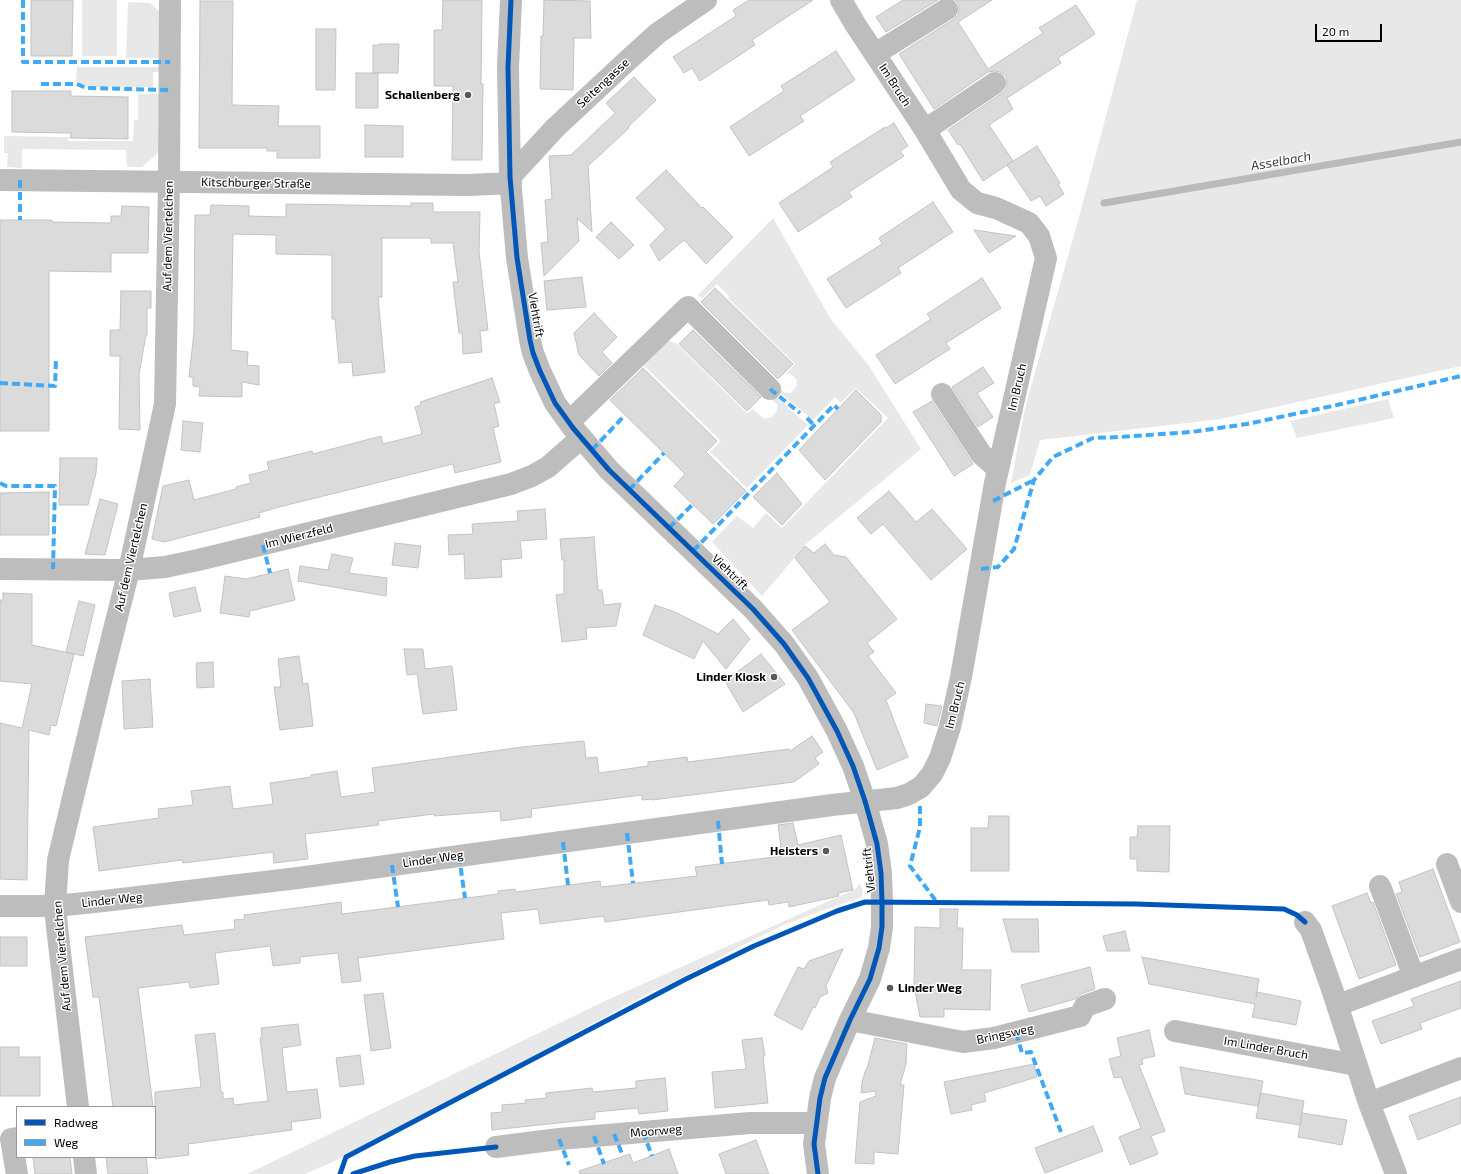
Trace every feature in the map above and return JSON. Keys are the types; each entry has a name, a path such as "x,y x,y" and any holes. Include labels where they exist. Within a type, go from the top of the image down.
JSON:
{"street":[{"name":"Auf dem Viertelchen","path":"78,1106 55,906 58,860 129,570 165,404 169,182 170,0"},
{"name":"Viehtrift","path":"511,0 508,66 511,180 517,258 533,353 540,371 555,403 575,430 614,475 753,609 784,644 808,678 838,731 853,766 877,844 881,873 882,927 879,948 870,979 850,1020 825,1078 820,1098 814,1144 818,1174"},
{"name":"Seitengasse","path":"511,180 556,128 628,60 658,33 706,0"},
{"name":"Im Bruch","path":"841,0 855,24 925,130 961,190 976,203 996,208 1029,223 1039,236 1046,258 998,469 961,677 950,727 940,758 932,774 921,787 909,794 897,798 865,801"},
{"path":"875,54 947,9"},
{"path":"925,130 995,83"},
{"name":"Kitschburger Straße","path":"0,180 468,185 511,180"},
{"name":"Im Wierzfeld","path":"0,569 129,570 165,567 511,484 532,476 548,467 575,430 688,307 770,389"},
{"path":"942,394 981,454 998,469"},
{"name":"Linder Weg","path":"0,906 55,906 298,878 865,801"},
{"path":"1447,864 1461,902"},
{"path":"1380,886 1414,977"},
{"path":"1305,922 1310,930 1338,1005 1369,1103 1396,1174"},
{"path":"1338,1005 1461,959"},
{"name":"Bringsweg","path":"850,1020 963,1042 994,1038 1080,1016 1085,1006 1105,999"},
{"name":"Im Linder Bruch","path":"1175,1032 1356,1065"},
{"path":"1369,1103 1461,1068"},
{"name":"Moorweg","path":"496,1147 566,1139 750,1123 816,1123"},
{"path":"16,1138 11,1139 17,1174"},
{"path":"84,1158 86,1174"}],"shaded area":[{"path":"82,0 117,0 117,56 82,56"},
{"path":"1137,0 1461,0 1461,366 1221,419 1040,440 1030,475 1011,483 1025,408 1079,217"},
{"path":"128,2 150,3 159,11 159,58 126,58"},
{"path":"77,67 159,67 159,72 153,72 153,87 89,87 76,82"},
{"path":"138,94 159,94 159,152 142,167 127,167 126,150 22,149 22,168 7,167 8,153 4,153 4,136 69,137 68,141 133,141 134,120 138,120"},
{"path":"773,218 830,318 869,366 921,449 806,544 762,596 712,542 737,516 753,528 766,513 782,528 888,418 856,388 841,403 835,397 813,420 773,387 777,386 785,393 791,393 796,387 797,380 791,374 786,374 795,364 728,298 729,296 717,284 702,298 698,295"},
{"path":"665,339 677,344 747,413 753,409 764,419 772,417 776,412 778,405 766,395 770,391 808,425 747,488 710,452 721,441 641,363"},
{"path":"1388,399 1394,418 1297,438 1290,421"},
{"path":"860,884 863,892 862,897 782,926 745,944 668,985 653,991 395,1131 326,1165 305,1174 247,1174 607,1000 854,890"}],"building":[{"path":"31,0 73,0 72,56 31,56"},
{"path":"443,0 482,0 482,160 452,160 453,86 434,86 434,30 442,30"},
{"path":"544,0 590,1 591,38 574,38 573,90 540,89 541,36 543,36"},
{"path":"749,0 813,0 752,40 755,45 700,81 692,68 684,73 673,57 736,16 733,10"},
{"path":"903,0 938,0 886,32 876,17"},
{"path":"955,0 992,0 958,22 988,69 1043,33 1039,28 1076,5 1095,34 1058,58 1061,63 1007,98 1013,109 989,125 1013,161 983,181 960,144 958,145 948,130 1002,93 1006,89 1006,76 1000,72 988,72 934,109 899,54 954,19 958,15 959,9 958,3"},
{"path":"200,1 233,1 232,105 279,106 278,126 320,126 320,158 277,158 277,151 267,151 267,148 199,148"},
{"path":"316,29 336,29 335,90 316,90"},
{"path":"399,44 398,73 373,73 373,45"},
{"path":"836,51 855,80 800,116 804,121 749,156 730,127 784,91 781,86"},
{"path":"356,73 378,73 378,108 356,108"},
{"path":"634,77 656,100 628,127 629,128 588,166 592,232 577,218 579,241 544,276 541,243 548,242 545,200 552,199 549,156 571,155 615,113 606,103"},
{"path":"12,91 71,91 71,96 128,97 128,139 70,138 71,133 12,132"},
{"path":"894,123 908,146 900,151 904,156 849,192 852,197 798,232 779,203 833,167 830,162 885,127 886,128"},
{"path":"365,125 403,126 403,157 365,157"},
{"path":"1037,146 1060,183 1058,184 1064,194 1046,206 1040,196 1031,201 1007,165"},
{"path":"666,170 702,208 703,207 733,237 706,264 684,240 659,261 650,245 666,229 636,198"},
{"path":"933,202 953,232 898,268 901,273 846,308 827,279 882,244 879,238"},
{"path":"411,203 433,203 433,212 480,212 479,252 488,330 480,331 482,352 463,354 462,333 459,333 453,282 458,282 453,243 431,243 431,238 382,238 382,297 378,297 385,372 353,376 352,362 339,363 335,319 332,319 332,255 276,254 276,235 233,234 231,350 248,352 247,365 259,366 259,385 242,382 242,397 199,396 200,387 193,386 193,377 189,377 194,332 195,215 210,215 211,205 249,206 249,216 286,217 286,204 411,206"},
{"path":"122,206 149,207 148,253 111,253 111,272 49,271 49,431 0,431 0,220 52,220 52,222 111,223 111,216 121,216"},
{"path":"611,222 634,245 619,259 596,237"},
{"path":"974,230 1016,236 989,253"},
{"path":"582,277 586,307 547,310 544,281"},
{"path":"982,278 1001,308 946,343 950,349 895,384 876,355 931,319 927,314"},
{"path":"715,288 793,364 778,379 701,302"},
{"path":"121,291 151,291 151,308 147,308 147,335 139,374 140,430 119,429 120,356 110,356 110,330 120,330"},
{"path":"594,313 617,337 602,352 612,363 599,376 579,355 574,333"},
{"path":"693,330 761,397 747,411 679,344"},
{"path":"983,367 994,383 977,393 993,417 978,427 952,387"},
{"path":"643,368 717,441 706,452 746,491 713,524 674,486 685,474 610,400"},
{"path":"492,378 500,402 494,404 499,426 493,428 501,462 455,473 453,464 279,507 259,513 260,517 164,542 152,539 163,486 189,480 194,500 236,489 236,487 251,483 249,475 269,470 267,462 312,451 313,454 381,436 383,444 422,434 415,407 421,405 420,402"},
{"path":"856,390 881,415 881,422 825,480 799,450"},
{"path":"932,401 973,464 954,476 913,412"},
{"path":"183,421 203,423 200,452 181,450"},
{"path":"60,458 97,458 96,473 88,505 59,505"},
{"path":"777,473 802,504 782,525 753,497"},
{"path":"889,491 916,522 932,509 967,549 931,580 883,524 871,534 857,518"},
{"path":"49,492 49,535 0,535 0,493"},
{"path":"100,499 118,504 105,555 85,554"},
{"path":"545,509 547,539 520,541 522,558 501,560 502,577 465,579 464,554 449,555 448,535 473,534 472,524 518,521 517,511"},
{"path":"594,537 598,590 602,590 604,605 621,603 616,626 586,628 587,639 562,642 556,595 564,594 564,560 562,560 560,539"},
{"path":"395,543 421,546 418,568 392,565"},
{"path":"825,544 834,555 846,557 897,619 867,643 874,652 868,656 896,693 886,700 908,757 877,770 854,713 792,630 830,602 795,558 805,546 814,553"},
{"path":"332,554 353,558 349,573 387,578 386,596 298,581 300,566 328,570"},
{"path":"288,569 295,600 250,611 249,617 220,613 225,576 246,579"},
{"path":"195,587 201,611 174,617 169,593"},
{"path":"3,593 32,594 32,645 74,654 56,726 51,725 49,735 29,730 27,880 0,879 0,723 22,728 32,684 0,681 0,600 3,600"},
{"path":"79,601 95,605 83,656 66,652"},
{"path":"655,605 675,612 718,634 733,619 750,639 726,669 703,641 694,659 643,635"},
{"path":"404,649 423,649 425,669 452,666 457,710 423,714 417,674 407,675"},
{"path":"761,654 785,684 743,712 726,683 734,678 732,676"},
{"path":"299,656 303,684 308,683 313,726 280,730 274,687 281,687 278,659"},
{"path":"213,662 214,687 197,688 196,663"},
{"path":"150,679 153,727 124,729 122,681"},
{"path":"926,704 942,706 937,726 924,723"},
{"path":"812,736 823,752 815,758 819,764 794,782 652,800 642,800 642,795 531,809 532,817 501,821 500,811 434,816 434,814 378,821 379,825 305,834 308,859 274,863 273,852 183,863 182,860 99,871 93,827 159,818 158,809 193,805 191,791 230,786 233,809 273,804 270,783 311,777 311,775 337,771 341,797 375,792 372,768 522,747 584,741 586,758 597,757 599,773 648,766 648,762 687,757 688,762 789,749 790,751"},
{"path":"989,816 1009,816 1009,871 971,871 971,828 988,828"},
{"path":"793,823 798,845 841,835 853,890 838,893 839,896 789,907 788,902 769,905 768,900 605,922 604,916 540,924 538,909 501,913 504,939 358,958 361,981 342,983 338,953 300,957 300,963 273,966 270,946 215,953 219,984 190,988 189,982 138,988 153,1106 113,1106 99,997 93,997 85,937 182,925 184,935 235,929 234,920 245,919 244,915 341,902 342,914 498,894 498,891 515,889 516,892 600,881 601,887 697,876 695,867 782,856 778,825"},
{"path":"1138,826 1170,826 1169,872 1137,871 1137,859 1130,859 1130,837 1137,837"},
{"path":"1433,869 1460,942 1420,957 1396,894 1402,892 1399,882"},
{"path":"1367,893 1371,903 1373,902 1396,965 1359,979 1332,906"},
{"path":"940,909 958,909 957,928 963,928 962,970 991,970 990,1010 944,1009 944,1017 920,1017 914,986 915,927 940,928"},
{"path":"1003,919 1038,919 1039,952 1012,952"},
{"path":"1125,931 1130,951 1107,951 1103,936"},
{"path":"0,937 27,937 27,966 0,966"},
{"path":"843,949 826,986 828,993 820,997 815,1008 813,1007 802,1030 774,1015 798,967 804,969 809,961"},
{"path":"1142,957 1259,979 1256,998 1257,992 1301,1001 1296,1025 1252,1017 1255,1004 1149,984"},
{"path":"1090,967 1095,989 1081,994 1075,999 1029,1012 1021,985"},
{"path":"1461,981 1461,1008 1420,1023 1422,1029 1381,1044 1372,1021 1414,1006 1411,999"},
{"path":"383,993 391,1048 371,1051 364,995"},
{"path":"298,1024 301,1045 282,1048 287,1092 317,1089 321,1118 291,1122 292,1130 188,1144 189,1155 155,1159 155,1092 201,1087 195,1035 215,1033 223,1099 233,1098 234,1105 268,1101 260,1038 262,1038 261,1028"},
{"path":"1149,1030 1155,1056 1142,1059 1143,1064 1139,1065 1165,1131 1151,1136 1158,1154 1130,1165 1119,1137 1141,1128 1121,1077 1114,1078 1109,1059 1121,1056 1117,1038"},
{"path":"762,1038 765,1056 763,1056 768,1103 715,1108 712,1072 746,1069 742,1040"},
{"path":"875,1038 907,1044 906,1064 900,1085 904,1085 898,1154 874,1152 874,1164 855,1163 860,1102 876,1096 875,1091 861,1093 862,1082"},
{"path":"0,1047 19,1047 19,1057 40,1057 40,1096 0,1096"},
{"path":"360,1055 364,1084 340,1087 336,1058"},
{"path":"1034,1064 1037,1077 984,1093 986,1101 971,1105 972,1110 951,1114 944,1082"},
{"path":"1180,1067 1263,1081 1258,1106 1185,1094"},
{"path":"665,1078 668,1111 639,1114 638,1108 595,1112 595,1119 492,1130 491,1113 502,1112 502,1105 526,1103 525,1100 546,1098 546,1093 592,1088 593,1092 636,1088 636,1081"},
{"path":"1261,1093 1304,1101 1300,1125 1256,1118"},
{"path":"1461,1097 1461,1123 1418,1140 1409,1116"},
{"path":"1302,1113 1347,1120 1342,1145 1298,1137"},
{"path":"1093,1126 1103,1151 1045,1173 1035,1148"},
{"path":"756,1140 769,1174 726,1174 719,1154"},
{"path":"669,1149 678,1174 580,1174 579,1171 630,1154 633,1163"},
{"path":"33,1158 70,1158 72,1174 35,1174"},
{"path":"106,1158 146,1158 148,1174 108,1174"}],"waterway":[{"name":"Asselbach","path":"1104,203 1461,142"}],"marked path":[{"path":"23,0 23,62 170,62"},
{"path":"41,84 77,84 86,88 170,90"},
{"path":"20,180 20,220"},
{"path":"0,383 55,386 56,359"},
{"path":"981,569 998,567 1014,549 1034,480 1053,457 1093,438 1191,432 1247,424 1461,376"},
{"path":"770,389 800,413"},
{"path":"693,551 834,405 838,409"},
{"path":"592,450 625,415"},
{"path":"807,418 814,425"},
{"path":"629,490 664,453"},
{"path":"993,501 1034,480"},
{"path":"0,483 6,486 55,486 53,569"},
{"path":"669,528 693,504"},
{"path":"263,545 270,573"},
{"path":"920,806 920,827 910,866 936,901"},
{"path":"718,821 722,864"},
{"path":"627,833 633,883"},
{"path":"563,842 568,885"},
{"path":"459,856 465,898"},
{"path":"392,865 398,907"},
{"path":"1016,1033 1022,1053 1031,1052 1061,1132"},
{"path":"643,1132 652,1156"},
{"path":"614,1134 623,1156"},
{"path":"594,1136 604,1164"},
{"path":"559,1139 569,1165"}],"cycle path":[{"path":"511,0 508,67 510,177 517,258 530,340 540,371 555,403 573,428 609,470 753,609 784,644 808,678 837,731 853,766 877,844 881,873 882,902 882,927 879,948 870,979 850,1020 825,1078 820,1098 814,1144 818,1174"},
{"path":"340,1174 346,1157 686,979 754,946 837,911 865,902 1136,904 1284,909 1297,915 1305,922"},
{"path":"353,1174 390,1162 415,1156 496,1147"}],"place":[{"name":"Schallenberg","path":"468,95"},
{"name":"Linder Kiosk","path":"774,677"},
{"name":"Heisters","path":"826,851"},
{"name":"Linder Weg","path":"890,988"}]}
